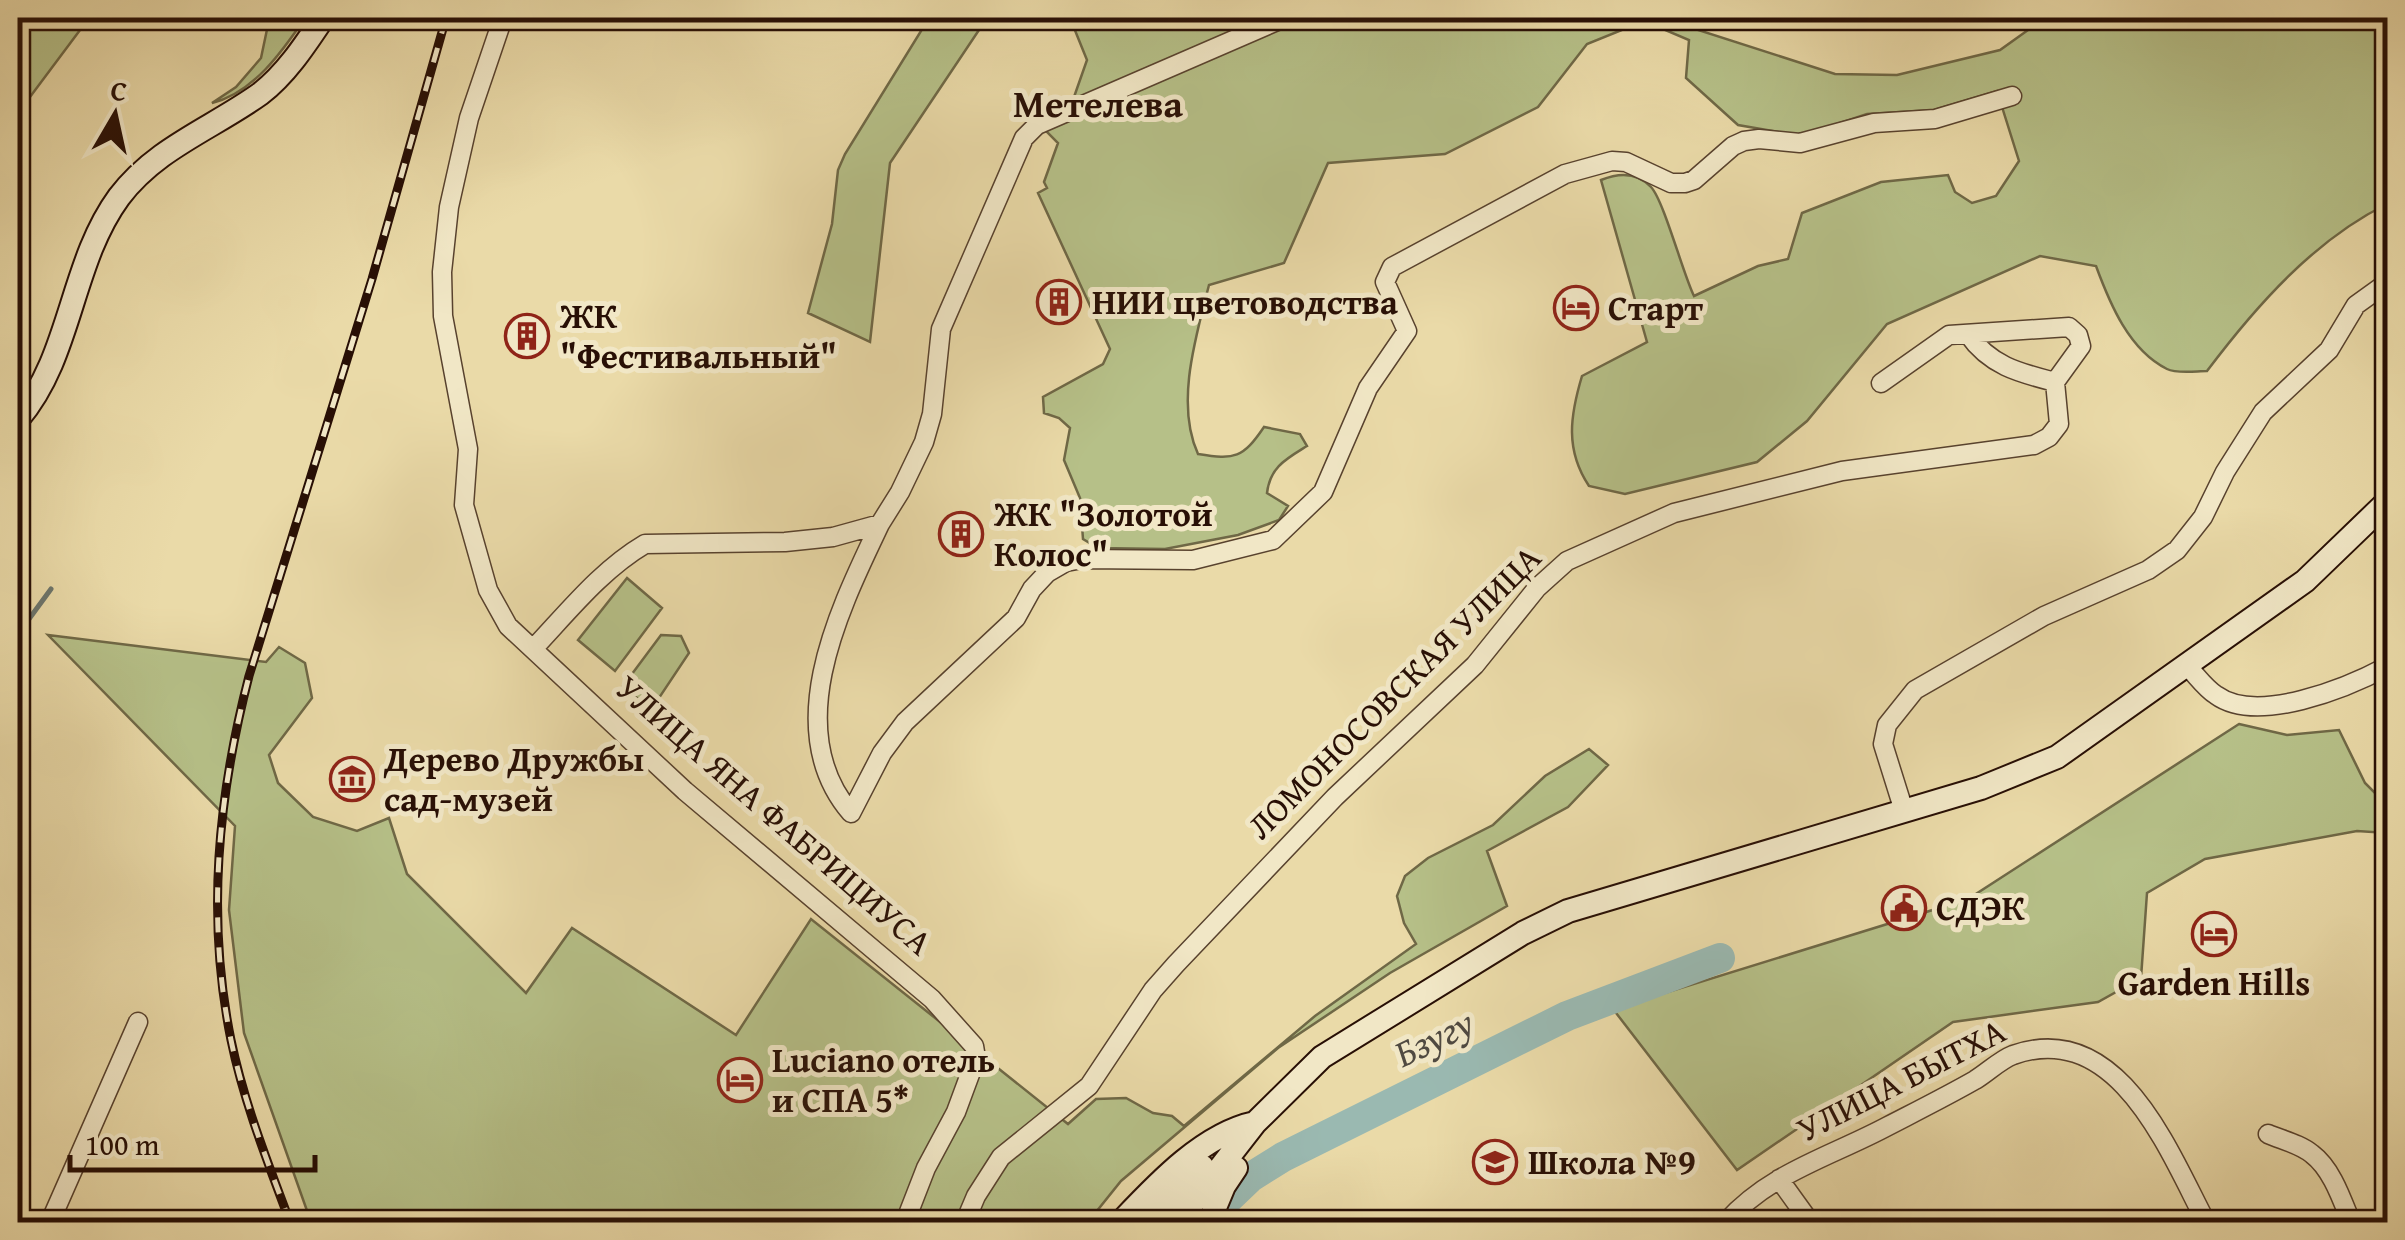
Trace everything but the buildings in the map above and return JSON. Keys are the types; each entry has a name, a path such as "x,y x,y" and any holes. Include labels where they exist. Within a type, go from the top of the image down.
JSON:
{"main road":[{"path":"18,419 45,378 90,253 117,200 152,161 264,91 323,18"},
{"path":"1120,1222 1178,1168 1274,1104 1322,1057 1523,933 1568,910 2020,775 2057,758 2305,581 2388,502"},
{"path":"1209,1222 1224,1186 1250,1148 1244,1126"},
{"path":"1150,1222 1244,1126"},
{"path":"1178,1222 1244,1126"}],"street":[{"name":"УЛИЦА ЯНА ФАБРИЦИУСА","path":"503,18 469,118 449,207 442,262 443,316 468,449 464,505 480,565 496,610 508,626 682,788 932,999 974,1046 976,1058 956,1112 926,1168 905,1222"},
{"path":"533,649 569,608 645,544 785,542 833,536 880,524 924,442 932,414 941,329 1024,138 1037,125 1284,18"},
{"name":"УЛИЦА ЯНА ФАБРИЦИУСА","path":"880,524 849,589 821,684 818,730 824,771 851,813 882,753 906,722 1016,618 1047,572 1082,559 1192,560 1273,540 1296,521 1323,492 1368,388 1407,330 1385,282 1392,267 1590,164 1626,162 1671,183 1684,183 1694,180 1744,141 1800,143 1874,123 1935,119 2012,96"},
{"path":"1904,811 1883,744 1887,725 1915,690 2044,616 2148,570 2177,550 2203,517 2234,456 2263,412 2329,350 2356,305 2388,282"},
{"name":"ЛОМОНОСОВСКАЯ УЛИЦА","path":"964,1222 1001,1156 1090,1086 1153,990 1176,964 1334,797 1475,665 1550,574 1567,561 1674,513 1842,471 2034,445 2049,436 2058,424 2056,382 2081,346 2078,335 2069,328 1950,336 1881,383"},
{"path":"1968,334 1980,351 2006,369 2056,382"},
{"path":"2188,667 2216,696 2239,705 2268,707 2330,690 2388,666"},
{"path":"50,1222 138,1022"},
{"name":"УЛИЦА БЫТХА","path":"1726,1222 1747,1198 1779,1179 1979,1078 2010,1056 2036,1049 2074,1053 2126,1085 2162,1139 2206,1222"},
{"path":"2268,1134 2318,1160 2332,1179 2351,1222"},
{"name":"УЛИЦА БЫТХА","path":"1779,1179 1810,1222"}],"green space":[{"path":"18,18 89,18 18,113"},
{"path":"305,18 253,81 212,103 236,87 261,58 269,20"},
{"path":"929,18 987,18 890,163 870,342 808,313 832,224 838,170"},
{"path":"1070,18 1661,18 1835,74 1897,75 2000,50 2045,18 2387,18 2387,204 2335,236 2288,277 2207,371 2171,371 2142,350 2115,310 2096,266 2040,256 1887,324 1807,421 1757,462 1625,494 1589,486 1576,459 1572,432 1582,376 1647,342 1601,180 1627,175 1651,187 1694,296 1758,266 1788,259 1802,213 1881,182 1948,175 1955,192 1972,203 1996,196 2019,161 1997,91 1934,110 1867,114 1801,136 1738,125 1686,78 1689,40 1656,26 1634,25 1587,44 1538,107 1445,154 1328,163 1284,263 1209,285 1190,370 1188,414 1198,454 1237,454 1264,427 1300,434 1307,446 1275,470 1267,493 1288,506 1279,520 1238,535 1165,549 1098,548 1083,539 1080,498 1064,460 1070,428 1059,418 1044,413 1043,397 1103,364 1110,349 1038,193 1047,188 1044,182 1058,143 1043,128 1067,117 1087,60"},
{"path":"627,578 662,608 615,671 578,640"},
{"path":"48,635 266,662 279,647 305,663 312,698 269,755 278,783 313,817 357,831 389,818 407,874 526,993 572,928 736,1035 811,919 1068,1124 1096,1099 1126,1098 1153,1113 1172,1116 1184,1126 1315,1016 1416,944 1404,923 1397,896 1405,876 1428,858 1493,825 1545,776 1589,749 1608,765 1568,807 1487,851 1507,906 1390,973 1278,1048 1121,1181 1088,1222 311,1222 244,1033 229,910 235,826"},
{"path":"661,635 681,636 689,653 651,710 623,686"},
{"path":"2239,724 2287,735 2339,730 2365,783 2387,805 2387,833 2357,831 2205,859 2147,893 2141,978 2098,1002 1953,1022 1737,1170 1613,1009 1968,899"}],"waterway":[{"path":"18,634 51,589"},
{"name":"Бзугу","path":"1205,1221 1251,1177 1283,1157 1567,1016 1720,958"}],"railway":[{"path":"290,1222 243,1087 223,994 218,902 223,811 249,676 372,279 446,18"}],"place":[{"name":"НИИ цветоводства","path":"1059,302"},
{"name":"Старт","path":"1576,308"},
{"name":"ЖК \"Фестивальный\"","path":"527,336"},
{"name":"ЖК \"Золотой Колос\"","path":"961,534"},
{"name":"Дерево Дружбы сад-музей","path":"352,779"},
{"name":"СДЭК","path":"1904,908"},
{"name":"Garden Hills","path":"2214,934"},
{"name":"Luciano отель и СПА 5*","path":"740,1080"},
{"name":"Школа №9","path":"1495,1162"}],"district":[{"name":"Метелева","path":"1098,104"}]}
